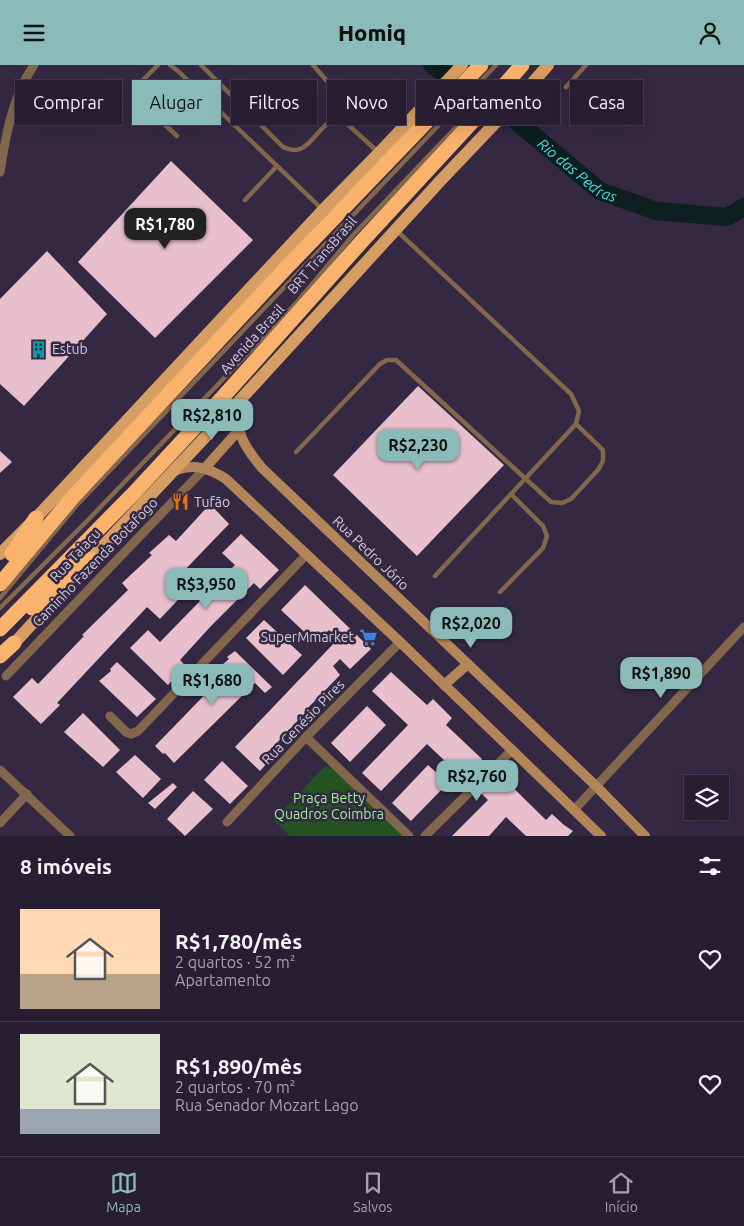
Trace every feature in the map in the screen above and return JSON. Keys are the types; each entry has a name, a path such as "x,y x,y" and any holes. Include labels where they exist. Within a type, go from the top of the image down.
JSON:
{"highway":[{"name":"Avenida Brasil","path":"509,80 522,65"},
{"name":"Avenida Brasil","path":"471,80 485,69"},
{"name":"Avenida Brasil","path":"0,584 72,498 422,125"},
{"name":"Avenida Brasil","path":"0,629 141,486 222,398 464,125"},
{"path":"0,569 21,542 36,518"},
{"path":"0,658 7,641 38,604 91,559"}],"main road":[{"name":"Avenida Brasil","path":"455,80 462,65"},
{"path":"173,471 521,97 548,65"},
{"name":"Avenida Brasil","path":"0,554 36,518 323,210 379,153 416,124"},
{"path":"205,468 238,431 237,420 241,399"},
{"name":"Rua Pedro Jório","path":"238,431 246,447 262,468 596,786 645,836"},
{"path":"173,471 181,468 205,468 226,479 400,642 599,835"},
{"name":"Rua Taiaçu","path":"91,559 173,471"},
{"path":"444,685 468,664"}],"street":[{"path":"0,172 6,134 13,108 23,84 34,65"},
{"name":"Caminho Fazenda Botafogo","path":"6,676 205,468"},
{"path":"110,716 126,732 130,734 138,731 307,554"},
{"path":"574,810 744,627"},
{"name":"Rua Genésio Pires","path":"227,822 306,737 400,642"},
{"path":"306,737 409,836"},
{"path":"424,836 512,750"},
{"path":"0,770 70,836"},
{"path":"0,823 27,794"}],"lane":[{"path":"158,65 139,84 136,92 140,101 177,136"},
{"path":"170,65 323,210"},
{"path":"201,65 283,147 295,151 301,149 327,124"},
{"path":"313,65 327,81"},
{"path":"485,69 496,65"},
{"path":"566,87 586,65"},
{"path":"348,125 379,153"},
{"name":"BRT TransBrasil","path":"0,598 76,506 423,125"},
{"name":"BRT TransBrasil","path":"0,608 90,519 291,308 354,234 463,125"},
{"path":"245,200 277,167"},
{"path":"396,230 570,393 579,411 576,424 435,576"},
{"path":"296,452 380,364 387,360 396,360 551,502 562,503 571,499 598,470 603,461 603,450 576,424"},
{"path":"500,592 543,548 547,536 543,526 510,494"}],"green space":[{"name":"Praça Betty Quadros Coimbra","path":"324,767 333,768 405,836 290,836 274,820"}],"building":[{"path":"171,161 253,240 155,338 78,262"},
{"name":"Estub","path":"47,251 107,314 24,406 0,384 0,299"},
{"path":"418,386 504,465 417,556 333,475"},
{"path":"0,451 12,462 0,473"},
{"path":"210,504 229,524 178,577 189,588 160,619 147,607 57,703 60,705 41,724 13,697 32,678 38,684 84,636 82,635 128,590 122,583 152,555 149,553 169,535 176,541"},
{"path":"241,534 279,570 260,589 254,583 211,626 180,660 186,666 168,685 130,648 148,630 160,642 200,601 235,565 222,553"},
{"path":"305,585 371,649 350,669 340,659 333,666 340,675 273,747 277,752 260,771 235,747 338,639 329,630 316,643 281,610"},
{"path":"264,620 302,655 283,675 246,638"},
{"path":"235,651 272,687 265,693 255,683 174,763 155,746 222,677 216,670"},
{"path":"117,662 156,699 137,717 99,681 111,671 110,669"},
{"path":"391,672 427,705 433,699 452,718 446,725 482,759 463,778 427,744 381,791 362,773 408,725 372,691"},
{"path":"367,706 386,725 350,762 331,743"},
{"path":"83,713 120,750 103,767 64,732"},
{"path":"135,755 161,779 143,798 116,772"},
{"path":"222,761 248,786 230,804 204,780"},
{"path":"428,765 448,783 411,821 392,803"},
{"path":"500,775 546,820 552,814 573,831 568,836 526,836 506,817 489,836 452,836 488,800 481,793"},
{"path":"173,783 177,787 155,809 148,803"},
{"path":"193,791 213,809 185,836 167,819"}],"waterway":[{"name":"Rio das Pedras","path":"432,65 509,115 600,191 656,211 727,217 744,207"}],"place":[{"name":"Estub","path":"38,349"},
{"name":"Tufão","path":"180,502"},
{"name":"SuperMmarket","path":"368,637"}]}
